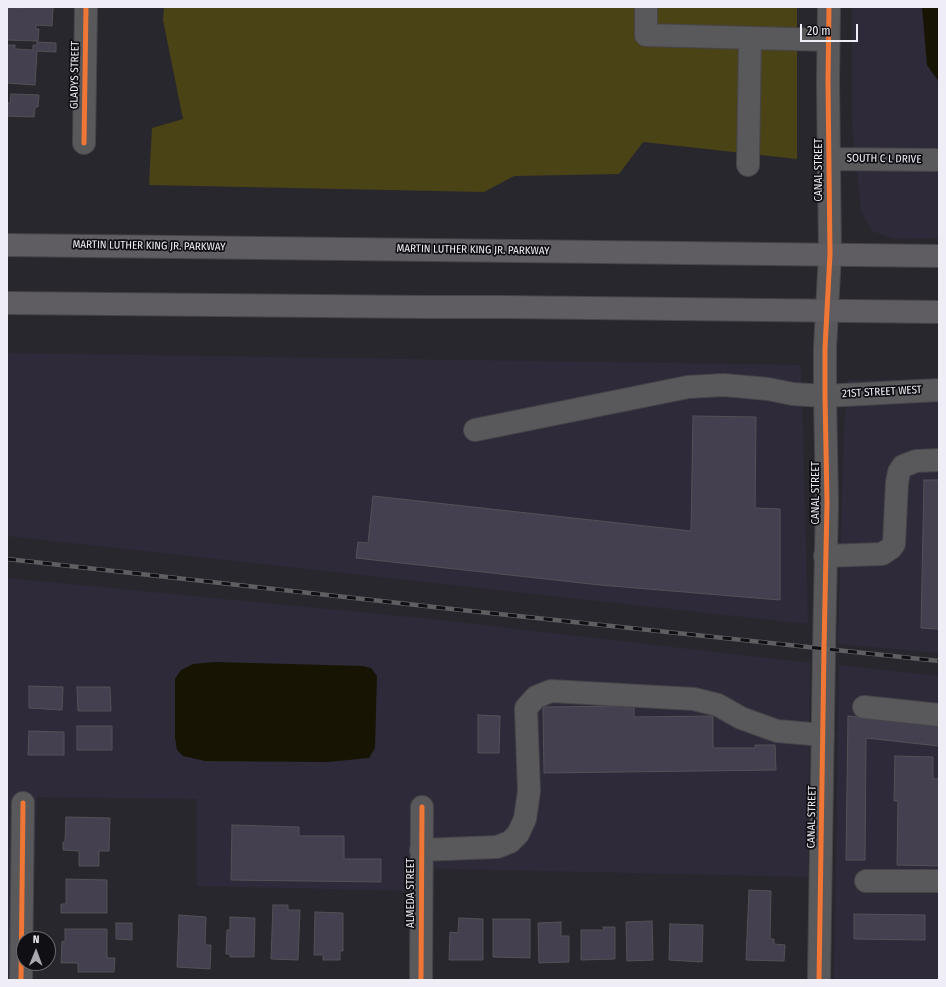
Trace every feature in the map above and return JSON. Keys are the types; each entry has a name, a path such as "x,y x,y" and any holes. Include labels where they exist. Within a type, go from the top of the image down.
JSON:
{"highway":[{"name":"MARTIN LUTHER KING JR. PARKWAY","path":"7,245 939,256"},
{"path":"7,303 939,312"}],"street":[{"name":"GLADYS STREET","path":"84,143 86,7"},
{"path":"646,7 646,35 828,40"},
{"name":"CANAL STREET","path":"819,980 827,503 825,396 830,254 829,7"},
{"path":"748,165 750,38"},
{"name":"SOUTH C L DRIVE","path":"829,159 939,160"},
{"name":"21ST STREET WEST","path":"475,430 688,387 724,385 768,389 793,394 825,396 939,390"},
{"path":"826,556 882,554 891,548 894,544 897,482 899,472 903,466 916,461 939,460"},
{"path":"422,850 497,847 510,842 518,834 525,819 529,791 526,708 536,697 551,692 694,699 718,705 741,718 777,731 823,735"},
{"path":"864,707 939,715"},
{"path":"21,980 23,802"},
{"name":"ALMEDA STREET","path":"421,980 422,807"},
{"path":"866,881 939,881"}],"shaded area":[{"path":"164,7 797,7 797,159 643,142 619,174 514,176 484,192 149,185 152,128 183,119 163,20"},
{"path":"852,7 939,7 939,238 894,239 872,231 861,211 852,122"},
{"path":"922,7 939,7 939,82 927,65"},
{"path":"7,353 801,365 808,624 7,536"},
{"path":"939,379 939,653 838,644 844,429 848,380"},
{"path":"7,578 431,619 810,663 808,877 412,868 412,891 197,886 197,799 37,797 33,931 16,931 16,971 31,971 31,980 7,980"},
{"path":"215,662 363,666 371,668 377,676 375,748 369,758 327,762 205,761 183,756 177,750 175,738 175,679 181,670 193,664"},
{"path":"839,665 939,676 939,980 834,980"}],"building":[{"path":"7,7 53,7 52,26 36,25 36,29 39,29 38,41 7,40"},
{"path":"37,42 56,43 56,52 37,51 35,85 7,83 7,45 15,45 15,49 33,50 33,45 37,45"},
{"path":"11,94 39,95 38,107 35,107 34,117 7,116 7,103 10,103"},
{"path":"693,416 756,417 755,508 780,509 780,600 600,585 356,558 358,542 368,543 373,496 691,531"},
{"path":"924,480 939,480 939,629 921,628"},
{"path":"29,686 63,687 62,710 29,708"},
{"path":"77,687 110,687 111,711 78,711"},
{"path":"634,706 634,717 713,716 713,748 755,748 755,745 775,745 776,770 544,773 543,707"},
{"path":"478,715 500,716 499,753 478,753"},
{"path":"848,716 939,726 939,746 866,738 865,860 846,860"},
{"path":"77,726 112,726 112,750 77,750"},
{"path":"29,731 64,732 64,755 28,755"},
{"path":"895,756 933,757 933,779 939,779 939,866 897,865 898,801 894,801"},
{"path":"66,817 110,818 109,851 99,851 99,866 79,866 79,851 63,850 63,842 65,842"},
{"path":"232,825 299,827 299,836 344,836 344,859 381,859 381,882 231,880"},
{"path":"66,879 107,880 107,913 61,913 61,904 66,904"},
{"path":"749,890 771,891 770,939 774,939 774,944 785,945 784,961 746,960"},
{"path":"273,905 288,905 288,910 300,910 298,960 271,959"},
{"path":"315,912 343,913 343,951 340,951 340,960 323,960 323,955 314,955"},
{"path":"854,914 925,915 925,940 854,939"},
{"path":"179,915 206,917 205,945 211,945 210,969 177,967"},
{"path":"230,917 255,918 254,957 230,957 230,954 226,954 227,930 230,930"},
{"path":"459,918 483,919 483,960 449,960 450,932 458,933"},
{"path":"493,919 530,919 530,958 493,957"},
{"path":"652,921 653,960 627,961 626,922"},
{"path":"561,922 561,936 569,936 569,962 539,963 538,923"},
{"path":"116,923 132,923 132,940 116,939"},
{"path":"670,924 703,925 702,962 669,960"},
{"path":"603,927 615,927 615,959 581,960 581,930 604,930"},
{"path":"65,929 107,929 107,958 115,958 114,972 78,972 78,963 61,963 62,941 65,942"}],"railway":[{"path":"7,559 452,609 939,661"}],"cycle path":[{"path":"84,143 86,7"},
{"path":"819,980 827,503 825,348 830,254 828,81 829,7"},
{"path":"21,980 23,803"},
{"path":"421,980 422,807"}]}
